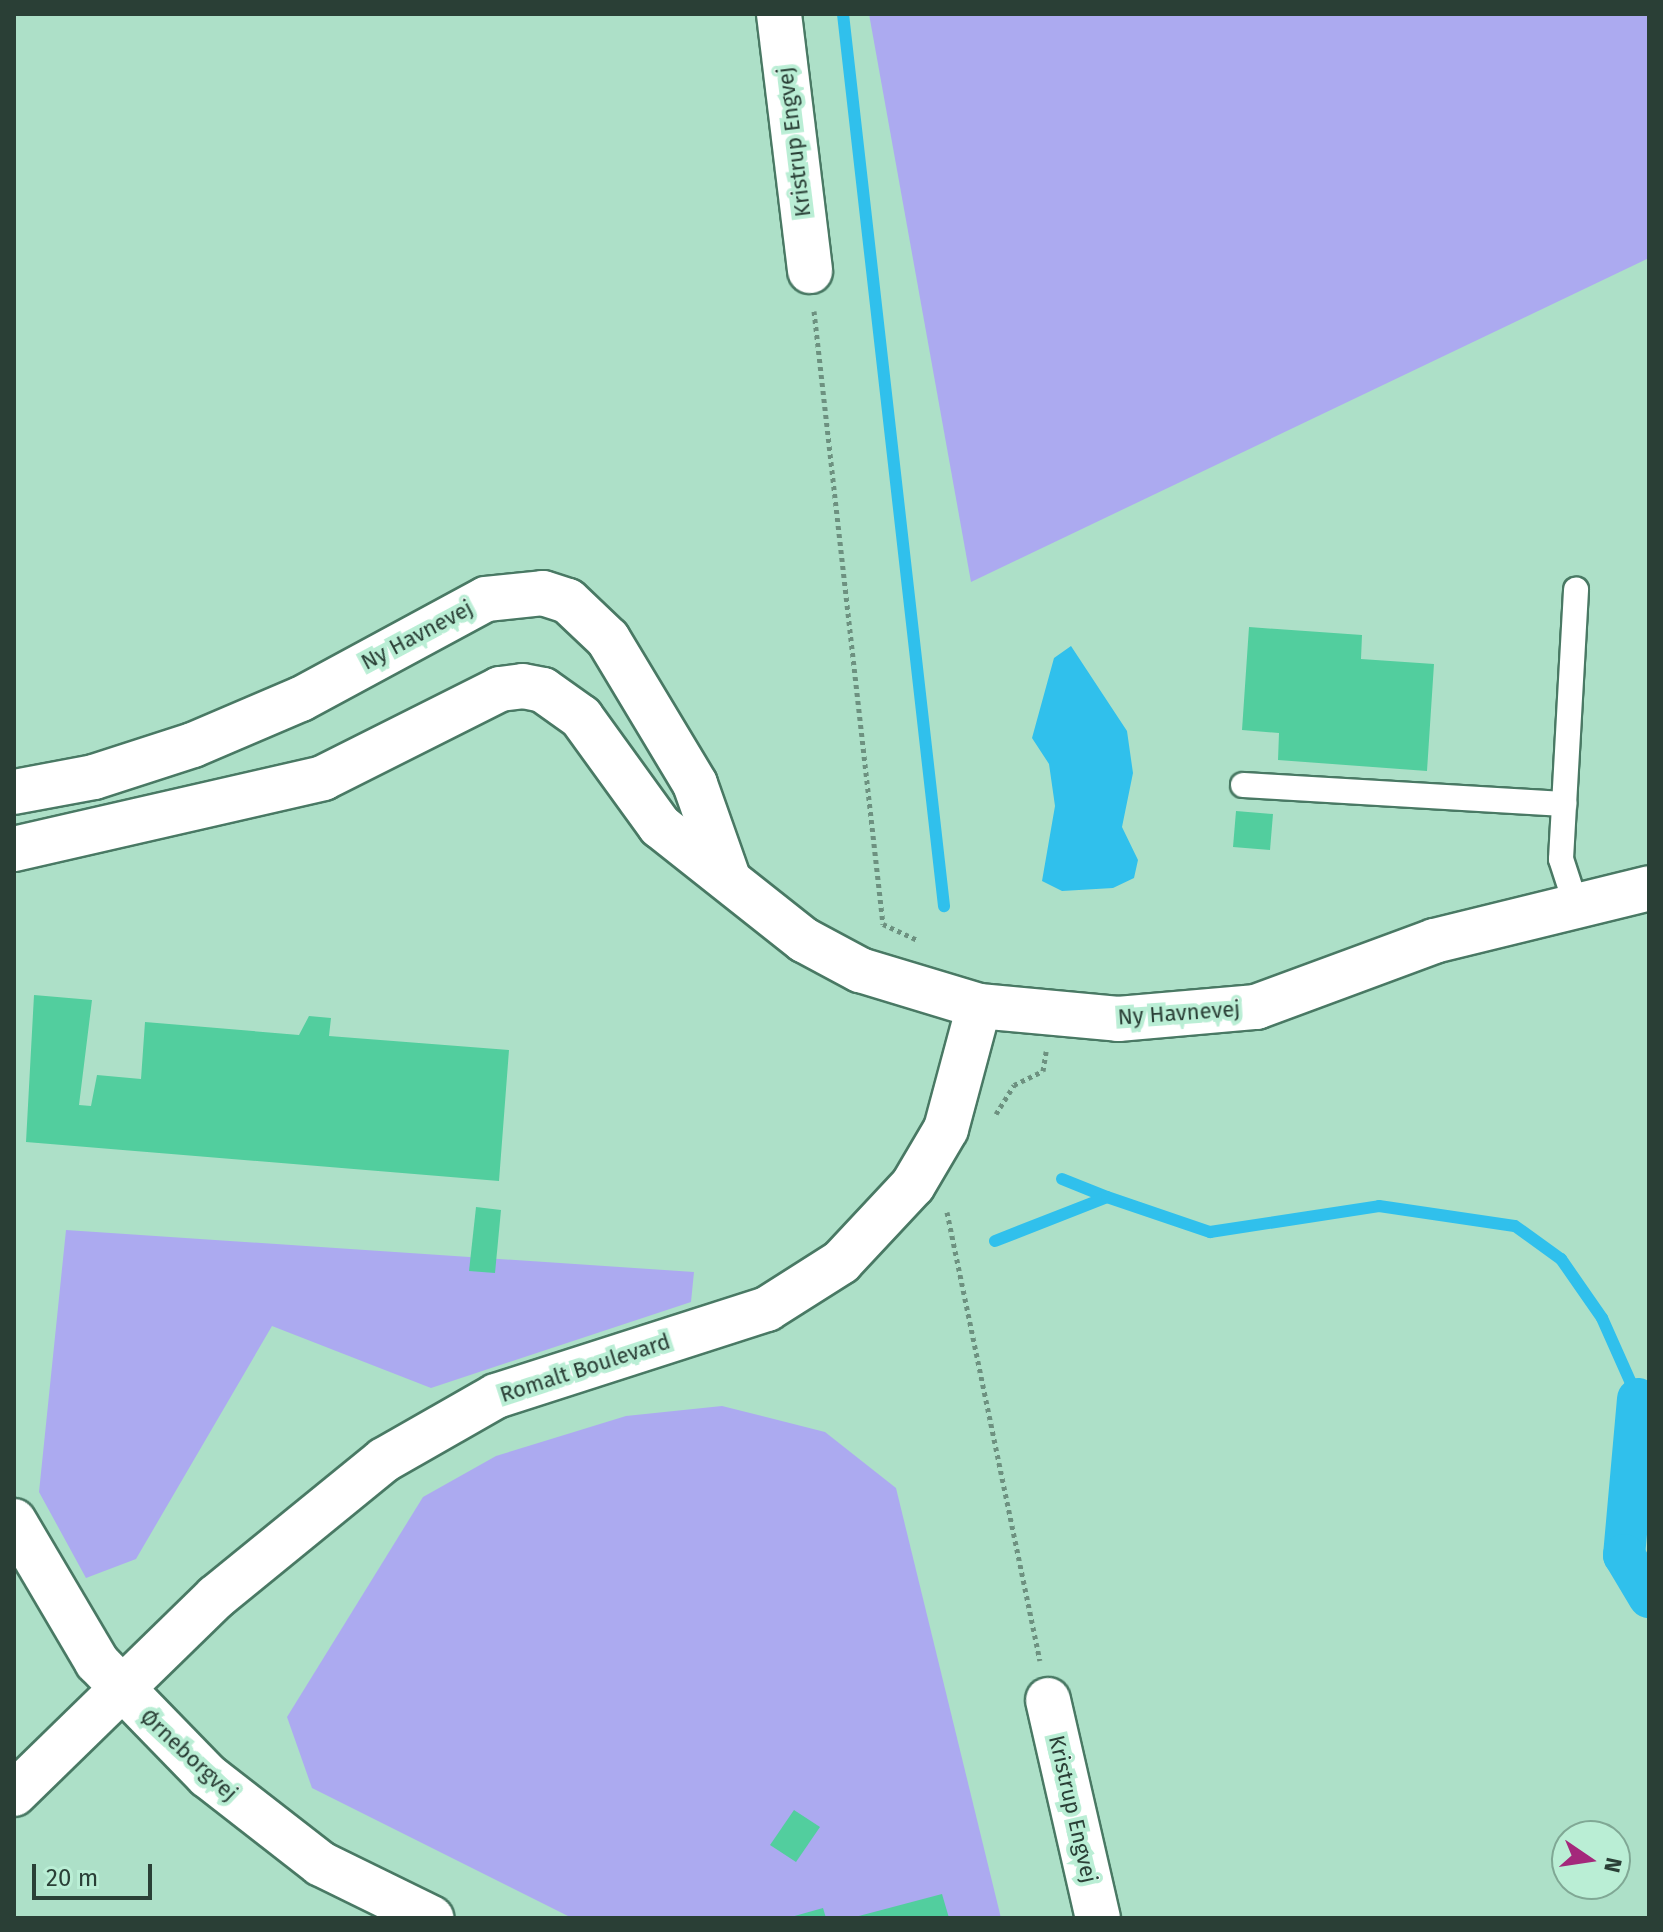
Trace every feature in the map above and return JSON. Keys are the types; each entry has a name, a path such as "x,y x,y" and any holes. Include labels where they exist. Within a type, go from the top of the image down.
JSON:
{"street":[{"name":"Kristrup Engvej","path":"779,14 810,271"},
{"name":"Ny Havnevej","path":"14,792 94,777 193,745 301,699 486,599 543,593 568,601 608,639 695,784 727,875"},
{"name":"Ny Havnevej","path":"14,849 323,778 500,689 523,686 543,690 581,717 660,826 727,875 804,940 860,970 979,1006 1118,1019 1256,1007 1434,941 1575,902 1649,888"},
{"name":"Romalt Boulevard","path":"14,1794 119,1687 384,1460 496,1396 767,1309 841,1262 913,1185 946,1129 979,1006"},
{"name":"Ørneborgvej","path":"14,1521 119,1687 269,1827 364,1889 431,1918"},
{"name":"Kristrup Engvej","path":"1048,1700 1098,1918"}],"lane":[{"path":"1575,902 1561,859 1576,589"},
{"path":"1243,785 1564,804"}],"shaded area":[{"path":"869,14 1649,14 1649,258 971,582"},
{"path":"1071,646 1127,731 1133,773 1122,827 1138,860 1134,878 1113,888 1062,891 1042,881 1055,806 1049,764 1032,738 1054,658"},
{"path":"66,1230 694,1272 691,1302 431,1388 272,1326 136,1559 86,1578 39,1492"},
{"path":"722,1406 825,1432 896,1488 1001,1918 572,1918 312,1788 287,1717 423,1497 496,1456 626,1416"}],"building":[{"path":"1249,627 1362,635 1361,659 1434,664 1427,771 1278,760 1279,733 1242,730"},
{"path":"1236,811 1273,814 1270,850 1233,847"},
{"path":"34,995 92,1000 79,1105 91,1106 97,1075 141,1079 145,1022 299,1035 309,1016 331,1018 329,1036 509,1050 499,1181 26,1142"},
{"path":"476,1207 501,1210 495,1273 469,1271"},
{"path":"794,1810 820,1827 796,1862 770,1845"},
{"path":"942,1894 949,1918 855,1918 855,1917"},
{"path":"823,1908 826,1918 791,1918 791,1917"}],"waterway":[{"path":"843,14 944,906"},
{"path":"1062,1179 1107,1197"},
{"path":"995,1241 1107,1197 1210,1232 1379,1206 1515,1226 1561,1259 1602,1318 1638,1399"},
{"path":"1638,1399 1624,1555 1649,1597"}]}
